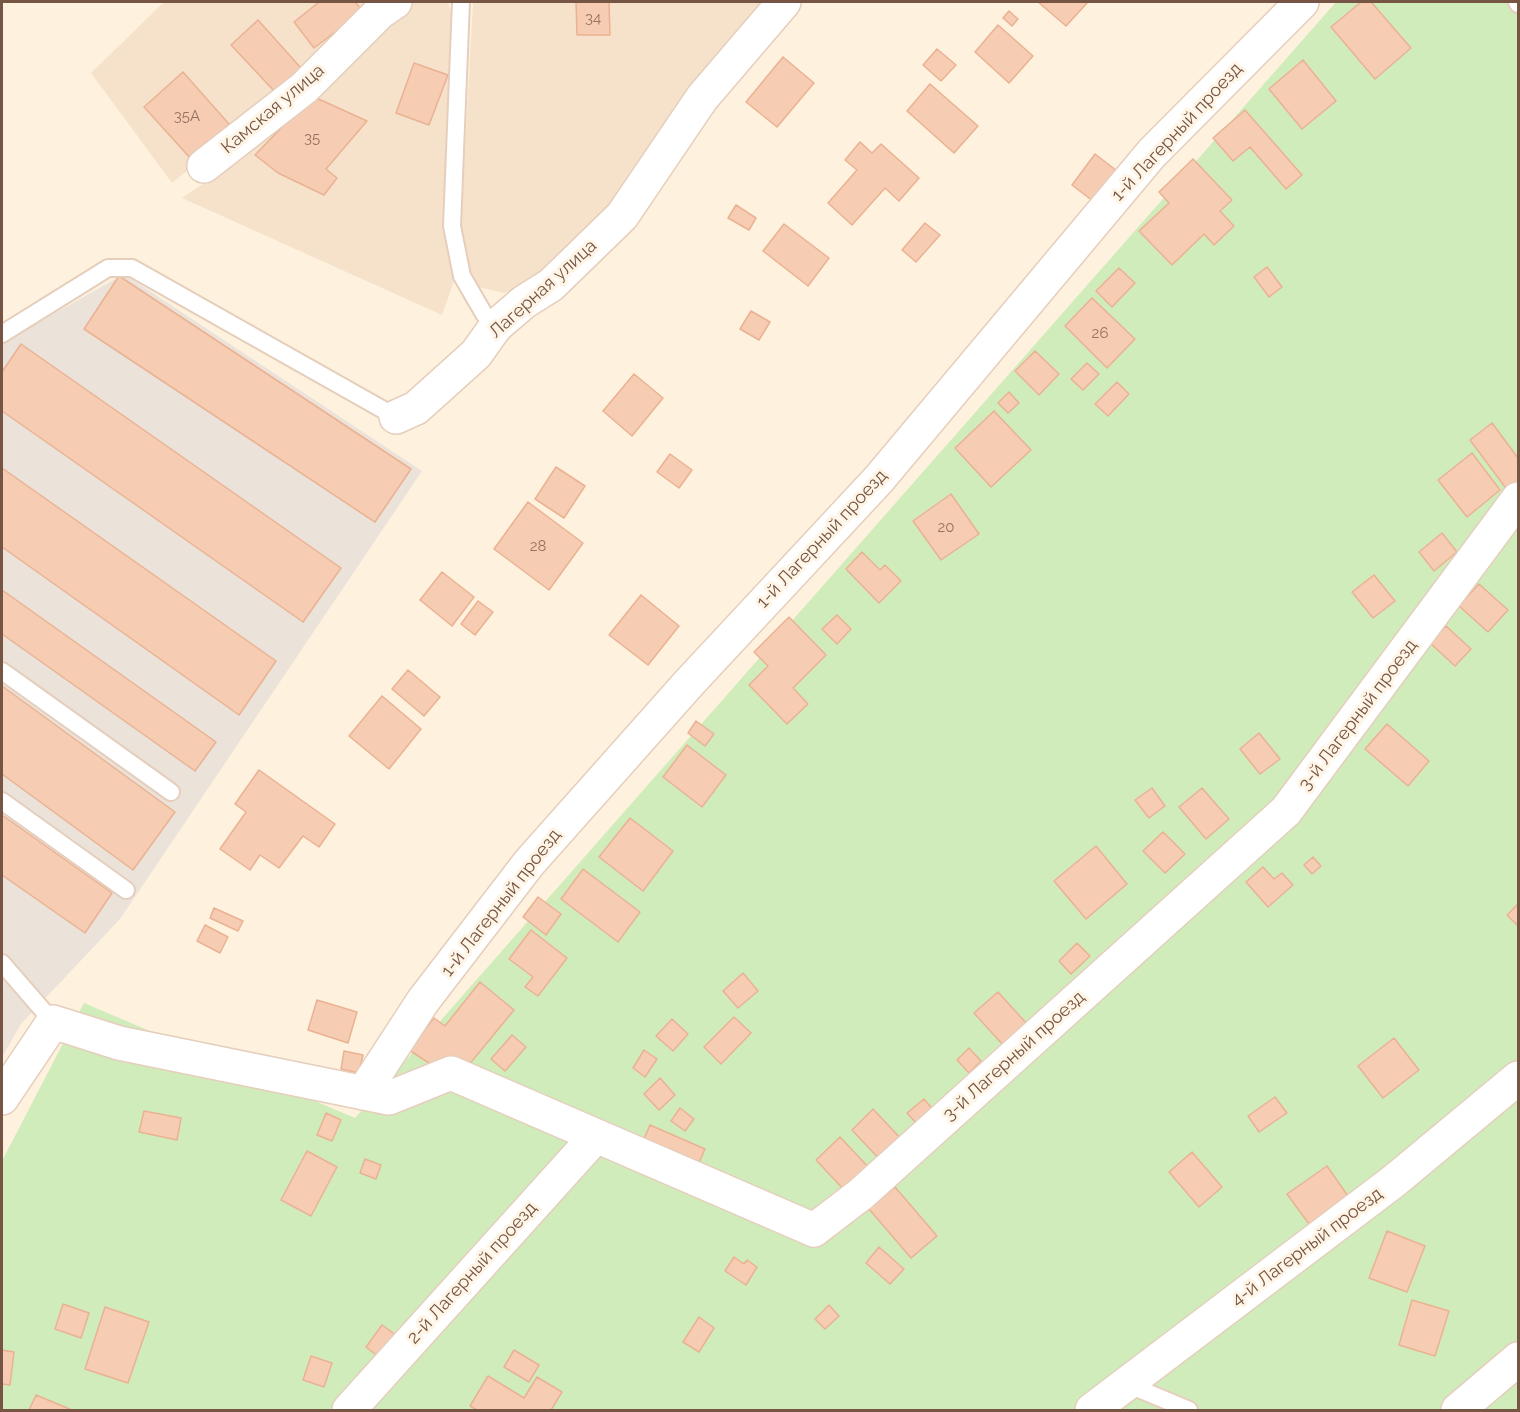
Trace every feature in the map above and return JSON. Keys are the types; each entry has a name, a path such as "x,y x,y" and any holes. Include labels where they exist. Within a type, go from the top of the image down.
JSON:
{"street":[{"name":"Камская улица","path":"204,166 304,88 379,13 395,2"},
{"name":"Лагерная улица","path":"396,417 416,408 476,354 496,326 524,302 551,285 622,216 702,98 784,2"},
{"name":"1-й Лагерный проезд","path":"363,1093 423,1001 529,863 689,683 879,479 1152,153 1302,2"},
{"name":"3-й Лагерный проезд","path":"53,1023 119,1043 389,1098 451,1073 814,1230 861,1194 1286,811 1518,499"},
{"path":"2,1098 53,1023"},
{"name":"4-й Лагерный проезд","path":"1092,1410 1395,1182 1518,1078"},
{"name":"2-й Лагерный проезд","path":"349,1410 596,1136"},
{"path":"1458,1410 1518,1359"}],"lane":[{"path":"461,2 452,226 462,276 484,314 496,326"},
{"path":"2,334 108,268 132,268 396,417"},
{"path":"2,670 171,792"},
{"path":"2,801 126,890"},
{"path":"2,963 53,1023"},
{"path":"1127,1384 1189,1410"}],"shaded area":[{"path":"164,2 380,2 300,80 172,183 91,73"},
{"path":"409,2 448,2 457,34 444,224 455,278 442,315 182,198 229,166"},
{"path":"473,2 780,2 614,211 528,285 504,293 478,287 468,274 461,225"},
{"path":"124,274 422,471 120,919 21,1024 2,1057 2,343"}],"green space":[{"path":"1336,2 1518,2 1518,1410 2,1410 2,1161 84,1003 355,1118"}],"building":[{"path":"319,2 355,2 363,11 314,48 294,22"},
{"path":"576,2 609,2 610,35 577,35"},
{"path":"1038,2 1088,2 1066,26"},
{"path":"1361,2 1371,2 1411,48 1375,79 1331,27"},
{"path":"1009,11 1018,19 1012,26 1003,18"},
{"path":"258,20 301,68 276,93 231,45"},
{"path":"998,25 1033,56 1009,83 975,52"},
{"path":"937,49 956,65 941,81 923,65"},
{"path":"783,57 814,83 777,127 746,102"},
{"path":"1303,60 1336,101 1302,129 1269,89"},
{"path":"414,63 448,75 429,125 396,113"},
{"path":"183,72 229,124 191,159 144,107"},
{"path":"930,84 978,126 954,153 907,111"},
{"path":"312,96 367,121 326,169 337,178 324,195 278,173 255,155"},
{"path":"1245,110 1302,175 1286,189 1250,147 1233,161 1213,138"},
{"path":"860,142 872,153 881,144 919,178 899,201 885,188 852,225 828,203 857,170 845,160"},
{"path":"1095,154 1121,174 1098,205 1072,185"},
{"path":"1193,159 1232,200 1220,211 1234,226 1214,245 1204,234 1172,265 1139,231 1169,203 1159,192"},
{"path":"736,205 756,218 749,230 728,218"},
{"path":"925,223 940,235 916,262 902,250"},
{"path":"784,224 829,258 808,286 763,251"},
{"path":"1267,267 1282,287 1269,297 1254,277"},
{"path":"1119,268 1135,283 1112,307 1096,291"},
{"path":"119,276 411,469 375,522 84,329"},
{"path":"1092,298 1135,339 1107,368 1065,326"},
{"path":"751,311 770,322 759,340 740,329"},
{"path":"21,344 341,568 303,622 2,411 2,372"},
{"path":"1035,351 1059,374 1039,395 1015,371"},
{"path":"1087,363 1099,374 1083,390 1071,379"},
{"path":"634,374 663,398 632,436 603,411"},
{"path":"1117,382 1129,394 1108,416 1095,404"},
{"path":"1009,392 1019,403 1008,413 998,403"},
{"path":"994,411 1031,450 991,487 955,448"},
{"path":"1492,423 1518,458 1518,483 1508,491 1470,440"},
{"path":"1472,453 1500,490 1467,517 1438,480"},
{"path":"670,454 692,470 679,488 657,472"},
{"path":"556,467 585,486 564,518 535,499"},
{"path":"2,468 276,661 239,715 2,547"},
{"path":"951,494 979,534 941,560 913,521"},
{"path":"528,502 583,543 549,590 494,549"},
{"path":"1442,533 1457,552 1434,571 1419,552"},
{"path":"862,552 880,570 885,565 901,581 879,603 846,569"},
{"path":"442,572 474,597 452,626 420,600"},
{"path":"1374,575 1395,601 1373,618 1352,592"},
{"path":"1479,584 1508,610 1488,632 1459,606"},
{"path":"2,590 216,742 195,771 2,634"},
{"path":"641,595 679,626 648,665 609,635"},
{"path":"478,601 493,612 475,635 461,624"},
{"path":"837,615 851,629 837,644 822,629"},
{"path":"789,617 826,655 793,688 808,704 787,724 749,685 768,666 754,652"},
{"path":"1446,626 1471,649 1455,666 1430,643"},
{"path":"408,670 440,697 424,716 392,689"},
{"path":"2,686 175,812 133,870 2,774"},
{"path":"382,696 421,729 389,769 349,736"},
{"path":"696,721 714,734 705,746 688,733"},
{"path":"1387,724 1429,761 1408,786 1365,749"},
{"path":"1259,733 1280,759 1260,774 1240,749"},
{"path":"687,745 726,775 702,807 663,777"},
{"path":"259,770 335,824 319,847 303,836 279,868 260,855 250,870 220,849 246,812 235,804"},
{"path":"1152,788 1165,806 1149,818 1135,800"},
{"path":"1202,788 1229,819 1206,839 1179,807"},
{"path":"2,815 112,893 85,933 2,875"},
{"path":"630,818 673,851 643,891 599,857"},
{"path":"1163,832 1185,854 1165,873 1143,851"},
{"path":"1096,846 1127,884 1086,919 1054,881"},
{"path":"1313,857 1321,866 1312,874 1304,865"},
{"path":"1263,867 1274,879 1282,873 1293,885 1268,907 1246,882"},
{"path":"583,869 640,912 618,942 561,899"},
{"path":"538,897 561,914 546,935 523,917"},
{"path":"1518,904 1518,926 1507,915"},
{"path":"214,908 243,921 238,931 210,918"},
{"path":"205,925 228,937 220,953 197,941"},
{"path":"531,930 567,958 538,996 525,987 533,977 509,959"},
{"path":"1077,943 1090,956 1071,974 1059,961"},
{"path":"743,973 758,991 738,1008 723,991"},
{"path":"480,982 514,1010 463,1072 435,1067 409,1050 434,1018 445,1026"},
{"path":"998,992 1027,1024 1003,1045 974,1013"},
{"path":"317,1000 357,1012 348,1043 308,1030"},
{"path":"734,1017 751,1033 721,1064 704,1047"},
{"path":"672,1019 688,1034 673,1051 656,1036"},
{"path":"512,1035 526,1047 505,1071 491,1059"},
{"path":"1394,1038 1419,1070 1383,1098 1358,1066"},
{"path":"969,1048 981,1061 969,1073 957,1060"},
{"path":"644,1050 657,1059 645,1077 633,1068"},
{"path":"344,1051 363,1055 359,1073 341,1069"},
{"path":"660,1078 675,1095 659,1110 644,1094"},
{"path":"1275,1097 1287,1113 1259,1132 1248,1116"},
{"path":"924,1099 935,1112 918,1125 907,1113"},
{"path":"680,1108 694,1119 685,1131 671,1121"},
{"path":"873,1109 904,1142 883,1163 852,1130"},
{"path":"144,1111 181,1118 177,1140 139,1132"},
{"path":"326,1113 341,1120 332,1141 317,1135"},
{"path":"650,1125 705,1149 694,1174 639,1150"},
{"path":"840,1137 871,1170 847,1193 816,1160"},
{"path":"307,1151 337,1167 311,1216 281,1200"},
{"path":"1192,1152 1222,1187 1199,1207 1169,1172"},
{"path":"365,1159 381,1165 376,1179 360,1173"},
{"path":"1327,1166 1348,1196 1309,1224 1287,1194"},
{"path":"895,1187 937,1236 911,1258 869,1209"},
{"path":"1387,1231 1425,1246 1407,1292 1369,1278"},
{"path":"879,1247 904,1269 890,1284 866,1263"},
{"path":"734,1257 744,1264 747,1260 757,1267 746,1285 725,1271"},
{"path":"1412,1300 1449,1311 1435,1356 1399,1345"},
{"path":"63,1304 89,1313 81,1338 55,1329"},
{"path":"829,1305 839,1316 825,1329 815,1319"},
{"path":"105,1307 149,1322 128,1383 85,1369"},
{"path":"699,1317 714,1328 699,1352 683,1342"},
{"path":"382,1325 396,1335 380,1358 366,1347"},
{"path":"2,1350 14,1352 10,1385 2,1384"},
{"path":"514,1350 539,1365 529,1382 504,1367"},
{"path":"311,1356 332,1363 324,1387 303,1380"},
{"path":"488,1376 524,1398 537,1377 562,1392 551,1410 477,1410 470,1406"},
{"path":"36,1395 72,1410 29,1410"}]}
